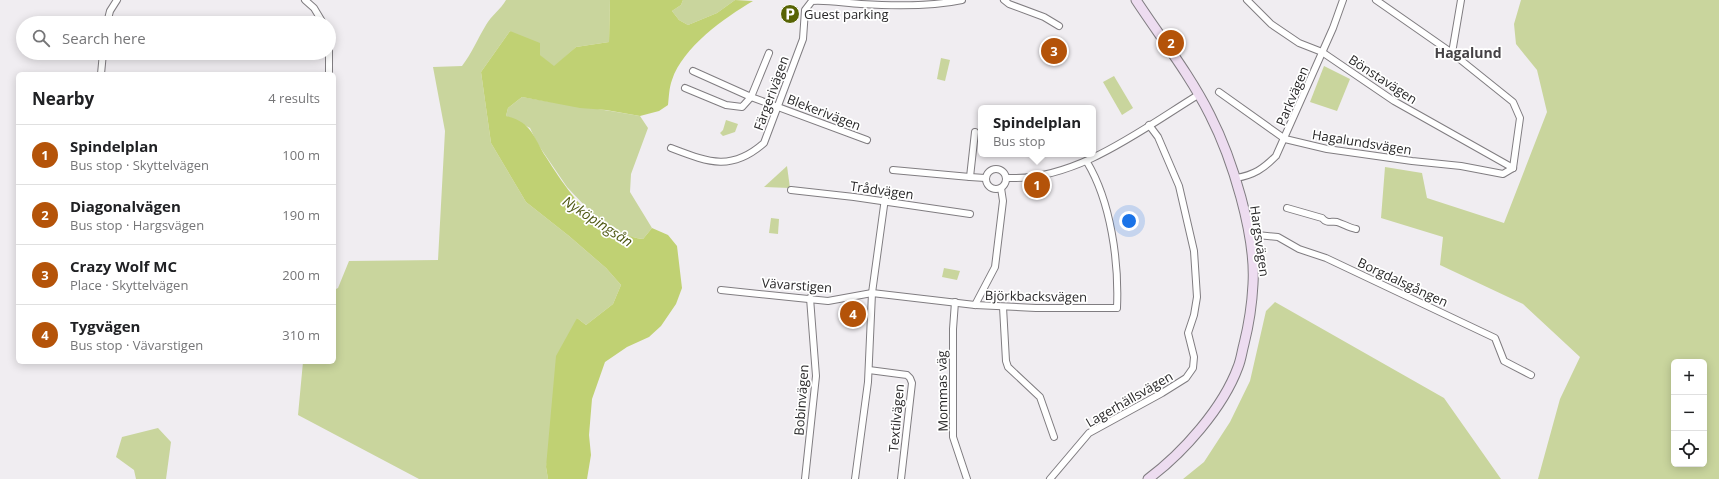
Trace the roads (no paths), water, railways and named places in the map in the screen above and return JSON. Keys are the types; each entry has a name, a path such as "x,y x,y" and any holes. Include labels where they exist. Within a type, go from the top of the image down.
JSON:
{"street":[{"path":"109,16 117,0"},
{"path":"305,0 314,8 319,16"},
{"path":"812,1 827,0 873,5 914,5 962,0"},
{"path":"1004,0 1009,4 1044,17 1059,26"},
{"name":"Hargsvägen","path":"1136,0 1210,114 1224,146 1236,178 1248,234 1253,283 1248,325 1238,367 1218,406 1191,440 1162,468 1148,479"},
{"name":"Bönstavägen","path":"1248,0 1271,24 1299,42 1322,52 1394,101 1513,168"},
{"name":"Parkvägen","path":"1236,178 1264,169 1276,156 1285,139 1343,0"},
{"path":"1376,0 1452,53 1513,102 1520,118 1513,168"},
{"path":"1452,53 1461,0"},
{"name":"Färgerivägen","path":"671,148 703,160 731,162 753,153 764,143 803,39 806,10 812,1"},
{"path":"686,88 726,105 742,108 751,97 769,53"},
{"path":"101,72 102,60"},
{"path":"329,60 329,72"},
{"name":"Blekerivägen","path":"693,71 751,97 867,140"},
{"name":"Hagalundsvägen","path":"1220,92 1285,139 1327,149 1412,161 1461,166 1503,174 1513,168"},
{"path":"1096,157 1198,95"},
{"name":"Lagerhällsvägen","path":"1050,479 1089,433 1162,393 1186,378 1193,368 1194,357 1188,333 1194,316 1197,297 1194,251 1179,186 1158,137 1149,125"},
{"path":"970,177 975,132"},
{"path":"1006,178 1038,176 1087,162 1095,157"},
{"name":"Björkbacksvägen","path":"955,302 975,305 1117,308 1118,283 1106,208 1097,178 1087,162"},
{"path":"998,168 1004,172 1006,178 1005,184 1001,188 992,188 987,184 985,178 991,169 998,168"},
{"path":"893,170 985,178"},
{"path":"975,305 995,267 1003,201 1001,188"},
{"name":"Trådvägen","path":"791,190 884,201 970,214"},
{"path":"856,479 869,370 872,293 886,191"},
{"path":"1287,208 1322,218 1325,221 1332,223 1335,222 1356,230"},
{"name":"Borgdalsgången","path":"1248,234 1278,237 1299,249 1326,258 1495,338 1504,361 1531,375"},
{"name":"Vävarstigen","path":"722,290 828,301 872,293 955,302"},
{"name":"Bobinvägen","path":"805,479 816,376 810,298"},
{"name":"Mommas väg","path":"955,302 952,329 953,437 967,479"},
{"path":"1003,306 1006,361 1008,367 1040,397 1054,438"},
{"name":"Textilvägen","path":"869,370 906,375 910,378 912,383 901,479"}],"water":[{"name":"Nyköpingsån","path":"610,0 683,0 681,5 672,11 679,20 688,25 717,13 735,0 753,1 706,34 685,56 677,68 672,80 668,105 659,111 640,116 606,110 580,108 522,97 508,108 506,116 527,126 565,185 586,211 603,225 622,234 643,239 652,228 668,235 677,246 682,288 676,304 661,326 649,337 627,347 605,362 592,399 589,435 591,455 587,479 548,479 546,467 556,356 577,318 586,325 613,304 621,285 606,268 526,202 491,143 481,72 510,31 540,43 540,55 554,66 576,47 609,42"}],"place":[{"name":"Guest parking","path":"790,14"},
{"name":"Diagonalvägen","path":"1171,43"},
{"name":"Crazy Wolf MC","path":"1054,51"},
{"name":"Spindelplan","path":"1037,185"},
{"name":"Tygvägen","path":"853,314"}],"district":[{"name":"Hagalund","path":"1468,52"}]}
